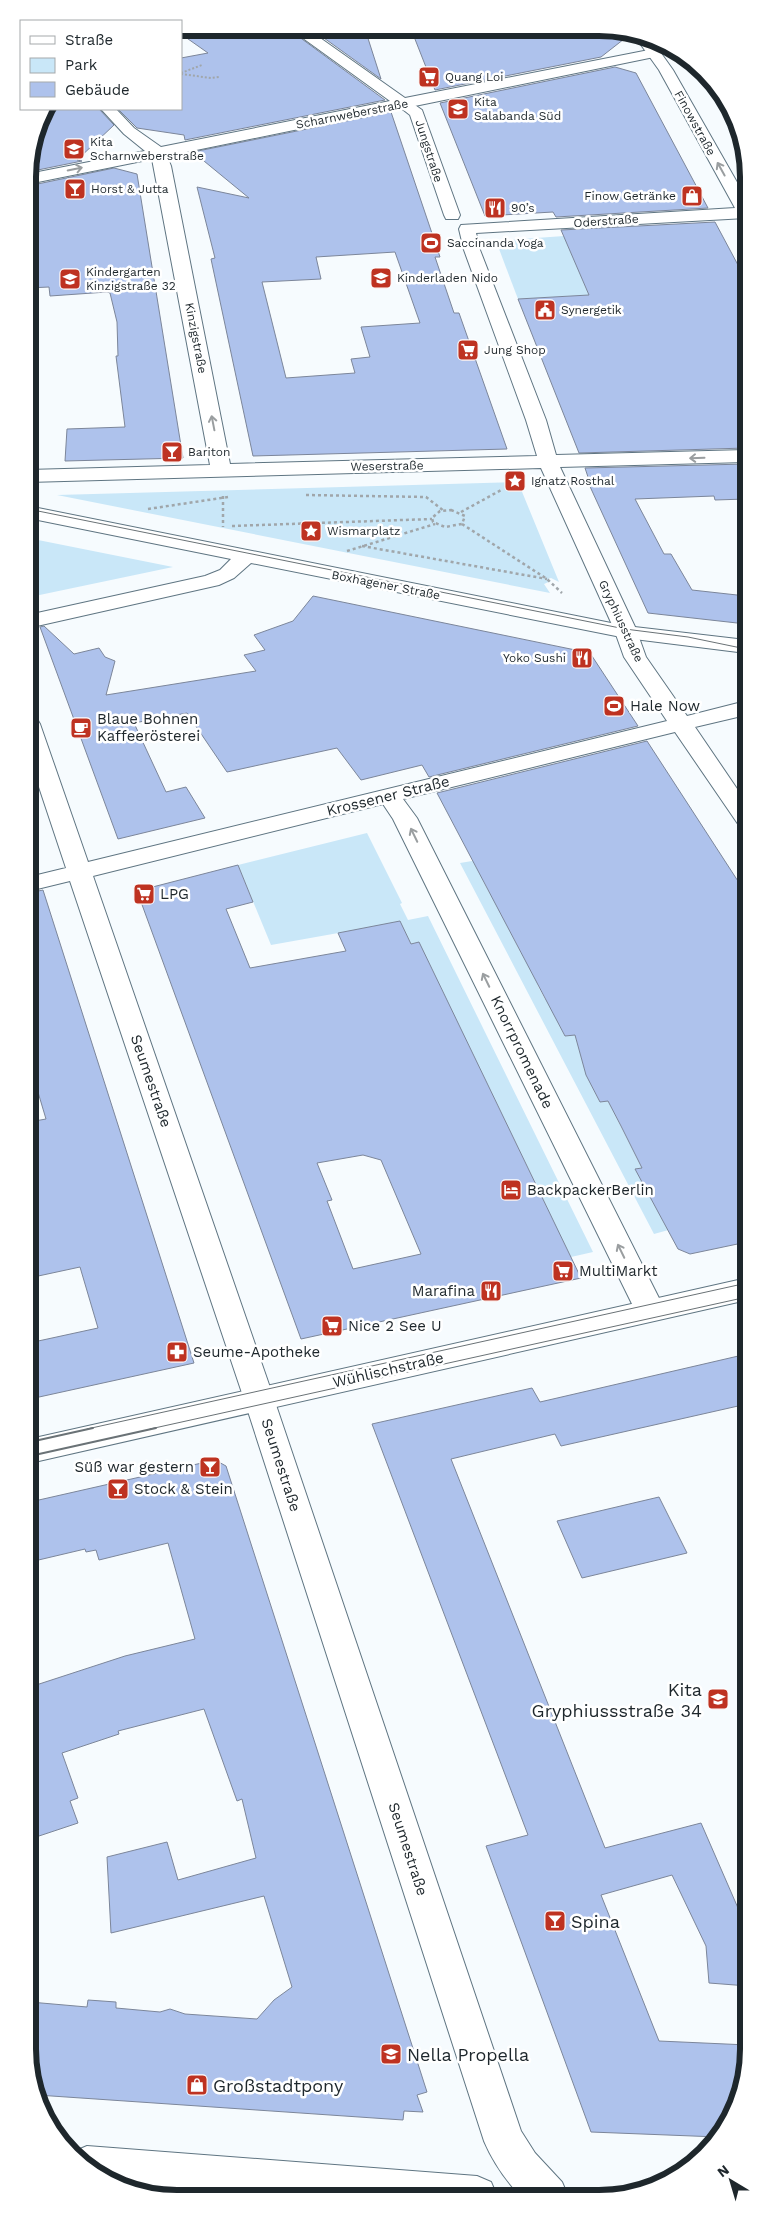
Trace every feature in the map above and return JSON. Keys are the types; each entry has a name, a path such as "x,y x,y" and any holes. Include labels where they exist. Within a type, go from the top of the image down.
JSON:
{"street":[{"name":"Jungstraße","path":"308,36 417,113 452,215"},
{"name":"Finowstraße","path":"656,49 660,52 676,88 740,203"},
{"name":"Scharnweberstraße","path":"37,177 660,52"},
{"path":"109,110 129,131 158,153"},
{"name":"Kinzigstraße","path":"158,153 163,166 222,471"},
{"name":"Oderstraße","path":"548,462 536,420 472,250 467,229 740,212"},
{"name":"Weserstraße","path":"37,476 740,456"},
{"name":"Gryphiusstraße","path":"548,462 626,632 635,657 740,810"},
{"name":"Boxhagener Straße","path":"37,514 626,632 740,646"},
{"path":"37,620 212,582 227,574 246,557"},
{"name":"Krossener Straße","path":"37,882 740,710"},
{"name":"Seumestraße","path":"37,746 259,1399 504,2141 521,2167 542,2190"},
{"name":"Knorrpromenade","path":"389,796 405,818 650,1310"},
{"name":"Wühlischstraße","path":"36,1450 739,1291"},
{"path":"101,2167 399,2190"}],"path":[{"path":"182,73 202,65"},
{"path":"182,73 211,78 219,77"},
{"path":"460,513 504,488"},
{"path":"220,532 224,525 223,490"},
{"path":"297,495 426,497 444,511"},
{"path":"148,510 231,497"},
{"path":"343,552 435,524 449,527 462,524 466,518 460,513 444,511 435,514 432,519"},
{"path":"224,525 432,519"},
{"path":"432,519 435,524"},
{"path":"462,524 547,579 566,597"},
{"path":"362,546 547,579"}],"green space":[{"path":"564,236 590,295 518,299 496,241"},
{"path":"518,482 559,582 551,578 548,579 551,581 544,584 550,593 57,495"},
{"path":"37,540 173,567 37,596"},
{"path":"367,833 402,903 400,904 408,920 428,916 593,1252 571,1257 561,1237 553,1238 547,1207 419,943 411,944 400,922 271,945 238,865"},
{"path":"478,860 483,881 490,894 496,893 508,928 521,953 529,952 538,986 545,999 562,996 558,1023 565,1036 575,1035 592,1087 600,1102 608,1101 642,1168 636,1169 672,1229 654,1234 460,863"}],"building":[{"path":"184,36 298,36 385,100 185,140 184,135 137,128 119,110 182,110 182,58 208,53"},
{"path":"321,36 367,36 381,79"},
{"path":"414,36 599,36 624,39 601,57 435,90"},
{"path":"615,67 636,73 708,208 556,217 553,212 485,216 440,103"},
{"path":"54,110 100,110 114,125 77,160 82,161 37,170 37,159 41,141"},
{"path":"391,112 440,257 435,257 454,313 459,313 507,449 253,456 211,259 215,258 197,187 249,198 193,152","holes":["395,252 420,323 361,327 370,357 351,359 355,373 286,378 262,282 321,279 316,257"]},
{"path":"114,168 137,174 183,458 65,461 67,429 125,427 116,356 118,356 117,322 110,293 50,296 49,287 37,288 37,184"},
{"path":"715,222 740,269 740,448 579,453 518,299 589,295 561,230"},
{"path":"740,464 740,499 715,500 714,496 635,499 664,554 671,554 692,590 740,595 740,623 648,613 587,480 589,480 585,468"},
{"path":"313,596 590,653 638,726 429,777 422,765 361,780 337,748 227,772 187,713 134,723 166,792 186,787 205,818 118,839 40,627 44,626 74,654 99,648 105,657 115,661 106,695 256,671 244,655 265,650 254,635 293,621"},
{"path":"647,741 740,884 739,1244 690,1254 678,1249 635,1169 642,1168 608,1101 600,1102 586,1075 575,1035 565,1036 437,793"},
{"path":"238,865 253,902 226,909 250,968 346,951 338,933 400,921 411,944 419,942 581,1278 301,1339 137,891","holes":["363,1155 381,1160 421,1254 353,1269 327,1201 332,1200 317,1163"]},
{"path":"43,890 194,1363 36,1398 36,1341 98,1328 80,1267 36,1276 36,1121 46,1119 37,1087 37,891"},
{"path":"739,1356 739,1406 561,1446 555,1434 451,1459 605,1848 701,1823 739,1910 739,1985 709,1983 706,1946 672,1875 601,1895 659,2041 739,2045 737,2076 732,2094 725,2111 709,2137 591,2132 486,1846 528,1835 372,1424 532,1388 540,1402"},
{"path":"215,1460 226,1466 427,2092 417,2095 423,2112 404,2111 403,2120 45,2096 37,2067 36,2003 87,2007 88,2000 116,2002 116,2008 160,2012 170,2009 185,2014 257,2019 274,2000 292,1987 264,1896 111,1933 107,1857 167,1842 178,1880 256,1858 242,1799 237,1801 204,1709 118,1731 119,1734 62,1753 78,1798 70,1801 78,1823 36,1837 36,1685 125,1656 195,1639 168,1543 99,1560 96,1550 86,1552 85,1549 36,1561 36,1501"},
{"path":"659,1497 687,1553 582,1578 557,1521"}],"tram line":[{"path":"37,511 625,629 688,637 740,648"},
{"path":"87,1429 739,1285"},
{"path":"150,1429 739,1299"},
{"path":"36,1441 93,1428"},
{"path":"36,1455 156,1428"}],"place":[{"name":"Quang Loi","path":"429,77"},
{"name":"Kita Salabanda Süd","path":"458,109"},
{"name":"Kita Scharnweberstraße","path":"74,149"},
{"name":"Horst & Jutta","path":"75,189"},
{"name":"Finow Getränke","path":"692,196"},
{"name":"90’s","path":"495,208"},
{"name":"Saccinanda Yoga","path":"431,243"},
{"name":"Kinderladen Nido","path":"381,278"},
{"name":"Kindergarten Kinzigstraße 32","path":"70,279"},
{"name":"Synergetik","path":"545,310"},
{"name":"Jung Shop","path":"468,350"},
{"name":"Bariton","path":"172,452"},
{"name":"Ignatz Rosthal","path":"515,481"},
{"name":"Wismarplatz","path":"311,531"},
{"name":"Yoko Sushi","path":"582,658"},
{"name":"Hale Now","path":"614,706"},
{"name":"Blaue Bohnen Kaffeerösterei","path":"81,728"},
{"name":"LPG","path":"144,894"},
{"name":"BackpackerBerlin","path":"511,1190"},
{"name":"MultiMarkt","path":"563,1271"},
{"name":"Marafina","path":"491,1291"},
{"name":"Nice 2 See U","path":"332,1326"},
{"name":"Seume-Apotheke","path":"177,1352"},
{"name":"Süß war gestern","path":"210,1467"},
{"name":"Stock & Stein","path":"118,1489"},
{"name":"Kita Gryphiussstraße 34","path":"718,1699"},
{"name":"Spina","path":"555,1921"},
{"name":"Nella Propella","path":"391,2054"},
{"name":"Großstadtpony","path":"197,2085"}]}
